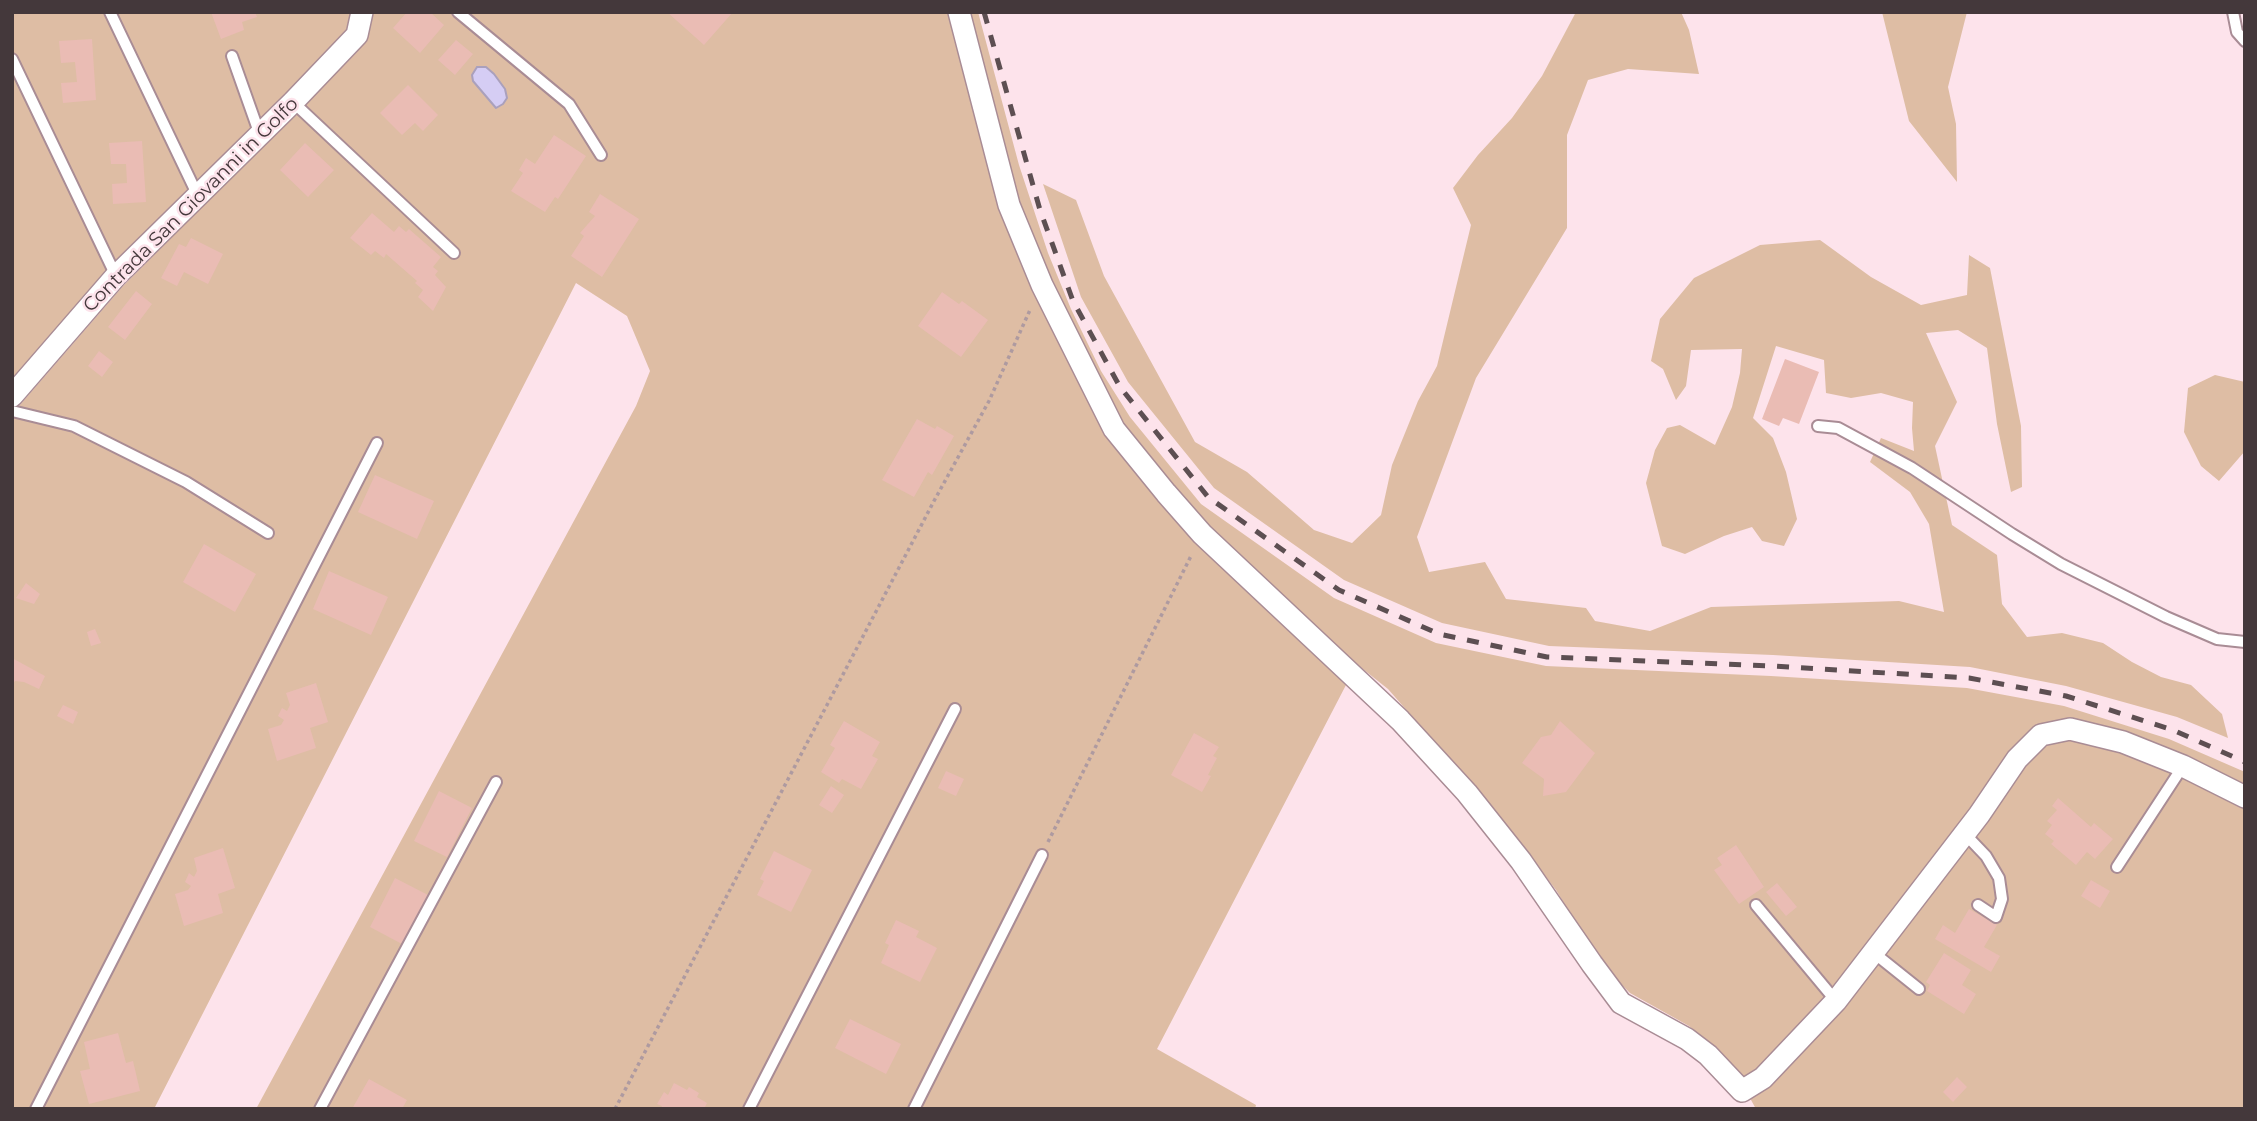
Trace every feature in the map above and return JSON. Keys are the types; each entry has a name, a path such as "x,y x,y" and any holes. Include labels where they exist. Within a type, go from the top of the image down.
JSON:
{"street":[{"name":"Contrada San Giovanni in Golfo","path":"12,396 116,276 293,102 357,35 362,12"},
{"path":"959,12 1009,205 1042,285 1114,429 1202,534 1399,720 1467,793 1521,861 1622,1003 1687,1039 1708,1055 1745,1100 1836,1001 1965,834 2017,760 2041,735 2070,729 2123,742 2183,766 2245,797"}],"lane":[{"path":"110,12 198,197"},
{"path":"458,12 569,104 601,155"},
{"path":"2233,12 2237,32 2245,41"},
{"path":"232,56 260,135"},
{"path":"12,59 116,276"},
{"path":"293,102 454,253"},
{"path":"12,411 74,426 186,482 268,533"},
{"path":"1818,426 1838,428 1912,468 2061,564 2217,639 2245,642"},
{"path":"36,1109 377,443"},
{"path":"748,1109 955,709"},
{"path":"2117,867 2183,766"},
{"path":"320,1109 496,782"},
{"path":"1965,834 1986,856 1999,878 2002,900 1996,917 1978,905"},
{"path":"914,1109 1041,855"},
{"path":"1756,905 1836,1001"},
{"path":"1874,953 1919,989"}],"path":[{"path":"615,1109 920,525 989,401 1042,285"},
{"path":"1041,855 1202,534"}],"shaded area":[{"path":"12,12 357,12 352,33 12,390"},
{"path":"367,12 978,12 1019,165 1048,253 1101,371 1130,417 1201,504 1334,598 1436,643 1546,666 1967,688 2064,706 2169,739 2245,772 2245,1109 1756,1109 1730,1062 1689,1026 1630,993 1602,965 1556,890 1501,818 1388,689 1354,662 1346,685 1157,1049 1256,1105 1255,1109 256,1109 636,406 650,371 627,316 576,283 154,1109 12,1109 12,414 123,286 356,53"},
{"path":"1576,12 1681,12 1689,30 1699,74 1628,69 1588,80 1567,135 1567,228 1476,378 1417,537 1429,572 1485,562 1506,599 1586,608 1595,621 1650,631 1711,607 1899,601 1944,612 1929,524 1910,492 1870,462 1881,438 1914,451 1913,402 1881,393 1851,398 1826,393 1824,360 1776,346 1753,418 1773,438 1786,472 1797,519 1784,546 1762,541 1752,527 1724,536 1685,554 1662,546 1646,483 1655,450 1667,428 1680,425 1715,445 1732,407 1740,373 1742,349 1691,350 1686,386 1676,400 1663,369 1651,361 1660,319 1694,278 1760,245 1820,240 1871,277 1921,305 1967,295 1969,255 1990,268 2021,426 2022,487 2011,492 1997,424 1987,348 1958,330 1926,333 1957,402 1935,446 1952,525 1997,555 2002,604 2027,637 2062,633 2103,643 2161,677 2191,685 2222,714 2228,738 2177,717 2066,686 1970,667 1773,655 1549,646 1442,623 1344,580 1214,488 1128,382 1081,297 1043,184 1076,200 1104,276 1195,442 1247,472 1314,530 1352,543 1381,515 1392,465 1418,401 1437,366 1471,225 1453,188 1478,155 1512,118 1542,76"},
{"path":"1882,12 1967,12 1948,87 1956,124 1957,182 1909,121"},
{"path":"477,67 486,67 505,89 507,98 503,104 496,108 473,81 472,75"},
{"path":"2215,375 2245,382 2245,451 2219,481 2201,466 2184,432 2188,388"}],"building":[{"path":"211,12 255,12 257,17 242,22 244,30 221,39"},
{"path":"407,12 430,12 444,25 420,53 393,28"},
{"path":"667,12 733,12 704,45"},
{"path":"92,39 96,100 63,103 61,83 77,82 75,62 61,63 59,41"},
{"path":"456,40 473,54 455,75 438,60"},
{"path":"408,85 438,115 423,131 415,123 402,135 380,113"},
{"path":"554,135 586,156 558,199 555,197 545,212 511,191 523,173 519,170 526,158 535,164"},
{"path":"142,141 146,202 113,204 112,184 127,183 126,164 111,164 109,143"},
{"path":"305,143 334,170 308,197 280,170"},
{"path":"600,194 639,219 602,277 571,256 584,236 580,233 595,216 589,212"},
{"path":"372,213 394,232 399,226 406,232 409,229 441,257 433,267 438,271 435,275 446,287 433,311 418,297 423,290 415,283 417,281 386,254 384,258 375,251 371,255 350,238"},
{"path":"191,238 223,254 208,284 184,272 177,286 161,278 179,244 186,247"},
{"path":"136,291 152,304 125,340 108,327"},
{"path":"942,292 959,304 962,301 988,320 961,357 918,326"},
{"path":"99,351 113,362 102,377 88,366"},
{"path":"1785,359 1819,372 1799,424 1783,418 1779,426 1762,419"},
{"path":"917,419 954,436 932,475 928,472 914,497 882,480"},
{"path":"375,475 434,501 417,539 358,512"},
{"path":"204,544 256,574 235,612 183,582"},
{"path":"329,571 388,597 371,635 313,609"},
{"path":"26,583 40,594 34,604 16,598"},
{"path":"95,629 101,643 91,646 87,632"},
{"path":"12,658 45,676 39,689 15,681 12,686"},
{"path":"316,683 328,722 310,728 316,748 277,761 268,729 281,725 284,720 278,716 282,708 287,711 290,705 286,693"},
{"path":"63,705 78,712 73,724 57,716"},
{"path":"844,721 880,742 872,756 878,759 861,789 842,779 839,783 821,772 835,748 830,745"},
{"path":"1560,721 1595,753 1566,792 1543,796 1544,779 1522,763 1541,737 1551,735"},
{"path":"1194,733 1219,747 1213,756 1217,758 1208,775 1211,776 1202,792 1171,775"},
{"path":"946,771 964,779 956,796 938,788"},
{"path":"831,786 844,795 832,813 819,805"},
{"path":"439,791 472,808 447,857 414,841"},
{"path":"2058,798 2091,827 2094,823 2113,839 2095,859 2087,852 2076,865 2051,844 2054,841 2045,834 2052,825 2047,821 2057,810 2052,806"},
{"path":"1736,845 1764,887 1739,904 1714,870 1722,865 1717,858"},
{"path":"223,848 235,888 218,894 223,913 184,926 175,894 188,890 191,886 185,882 189,873 194,877 197,871 194,858"},
{"path":"774,851 812,870 791,912 757,895 764,881 760,879"},
{"path":"395,878 428,895 402,944 370,927"},
{"path":"2091,880 2110,891 2100,908 2081,896"},
{"path":"1777,883 1797,907 1786,916 1766,892"},
{"path":"1969,909 1997,925 1984,947 2000,956 1991,972 1935,939 1943,925 1955,933"},
{"path":"896,920 919,931 916,937 937,948 920,982 881,963 889,945 885,943"},
{"path":"1944,953 1971,970 1962,985 1976,994 1964,1014 1927,991 1930,985 1926,982"},
{"path":"850,1019 901,1044 886,1074 835,1048"},
{"path":"118,1033 126,1063 133,1061 140,1091 89,1104 80,1071 90,1069 84,1042"},
{"path":"1957,1077 1967,1087 1953,1102 1943,1092"},
{"path":"369,1079 407,1100 402,1109 352,1109"},
{"path":"674,1083 699,1093 697,1097 707,1103 704,1109 661,1109 662,1106 657,1104 664,1092 668,1095"}],"railway":[{"path":"984,12 1040,210 1073,301 1120,387 1208,497 1339,590 1439,634 1547,657 1772,666 1969,678 2066,696 2173,730 2245,762"}]}
